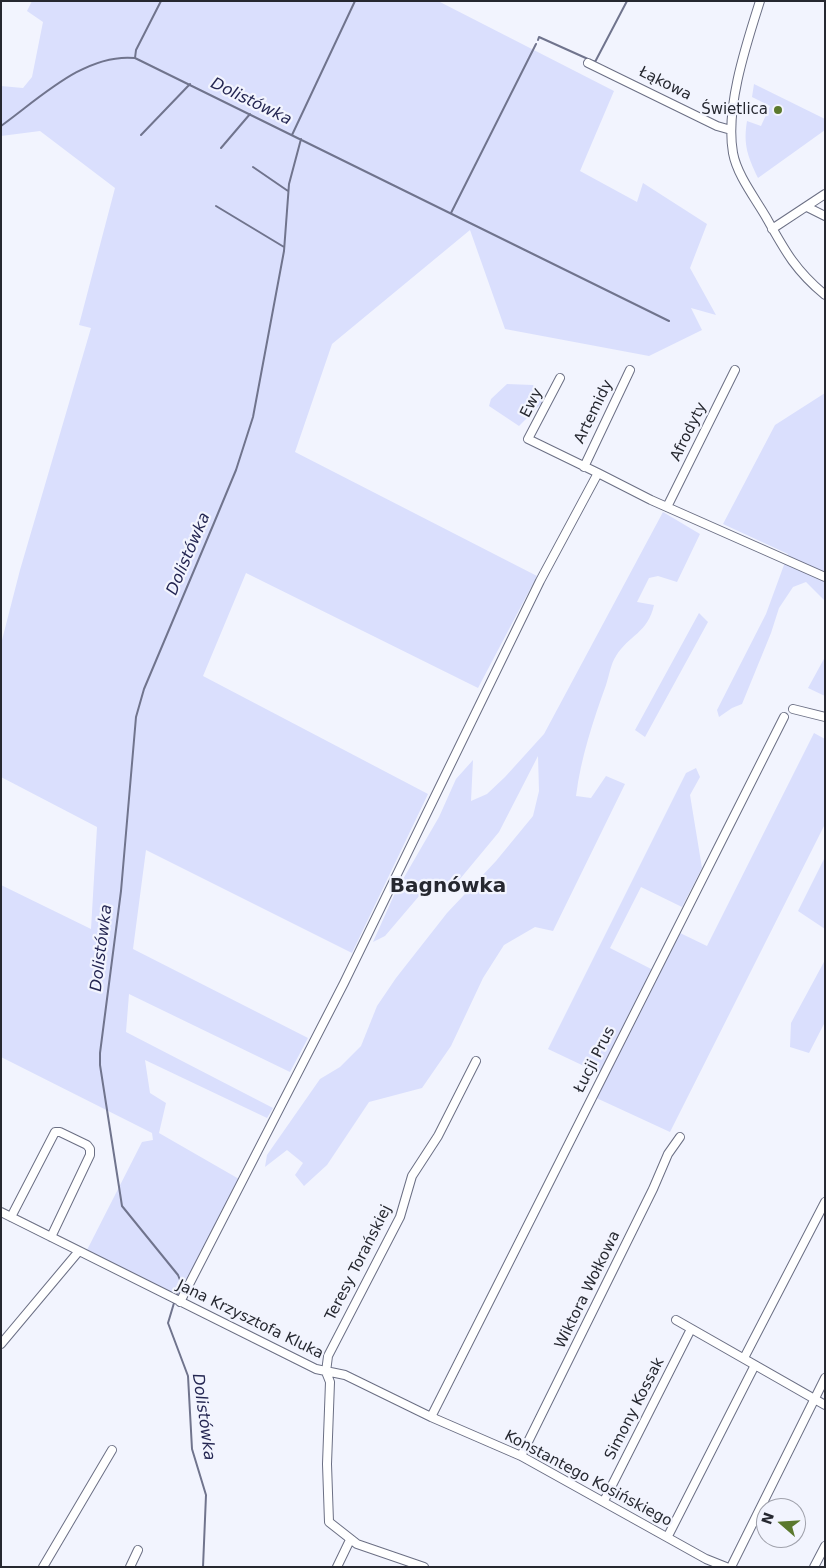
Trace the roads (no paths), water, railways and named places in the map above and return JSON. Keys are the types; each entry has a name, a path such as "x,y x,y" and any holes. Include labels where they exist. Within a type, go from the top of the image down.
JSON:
{"street":[{"path":"760,1 741,60 731,130 733,154 740,171 772,229 803,276 825,295"},
{"name":"Łąkowa","path":"588,63 717,126 731,130"},
{"path":"772,229 825,194"},
{"path":"807,206 825,216"},
{"name":"Artemidy","path":"584,466 630,370"},
{"name":"Afrodyty","path":"668,507 736,370"},
{"name":"Ewy","path":"560,378 528,439 584,466"},
{"path":"584,466 668,507 825,577"},
{"path":"180,1302 344,982 540,581 598,473"},
{"path":"793,708 825,717"},
{"name":"Łucji Prus","path":"431,1417 784,717"},
{"name":"Teresy Torańskiej","path":"326,1372 328,1356 400,1217 412,1176 438,1136 476,1061"},
{"path":"11,1216 55,1132 60,1132 80,1142 90,1149 90,1155 51,1237"},
{"name":"Wiktora Wołkowa","path":"521,1456 650,1195 668,1154 680,1137"},
{"path":"744,1358 825,1202"},
{"name":"Jana Krzysztofa Kluka","path":"1,1212 316,1369 326,1372 330,1382 327,1464 328,1518 331,1525 350,1540 424,1567"},
{"path":"1,1344 80,1251"},
{"path":"676,1320 825,1405"},
{"name":"Simony Kossak","path":"604,1501 691,1328"},
{"path":"668,1536 755,1365"},
{"name":"Konstantego Kosińskiego","path":"326,1372 345,1375 431,1417 521,1456 668,1536 706,1559 726,1567"},
{"path":"731,1567 825,1378"},
{"path":"43,1567 112,1450"},
{"path":"337,1567 350,1540"},
{"path":"814,1567 825,1546"},
{"path":"130,1567 138,1550"}],"waterway":[{"path":"135,58 136,50 161,1"},
{"path":"292,135 355,1"},
{"path":"593,61 595,62 627,1"},
{"path":"538,40 539,37 588,59"},
{"path":"451,213 536,44"},
{"path":"1,126 47,91 81,70 116,58 135,58 669,321"},
{"path":"141,135 190,84"},
{"path":"221,148 250,114"},
{"name":"Dolistówka","path":"177,1294 182,1285 178,1275 122,1206 100,1065 121,891 136,717 144,689 236,470 253,417 284,251 289,184 301,139"},
{"path":"253,167 288,191"},
{"path":"216,206 284,247"},
{"name":"Dolistówka","path":"174,1303 168,1323 188,1376 192,1449 206,1495 203,1567"}],"place":[{"name":"Świetlica","path":"778,110"}],"district":[{"name":"Bagnówka","path":"448,887"}]}
